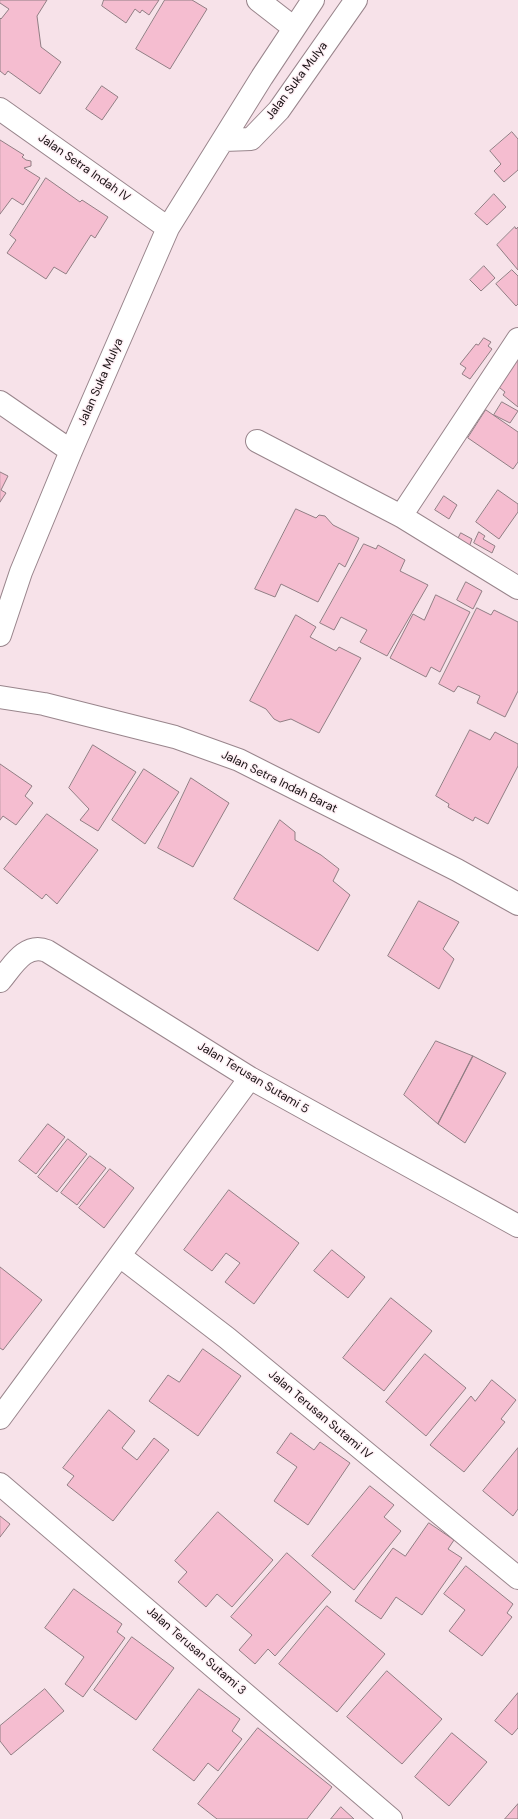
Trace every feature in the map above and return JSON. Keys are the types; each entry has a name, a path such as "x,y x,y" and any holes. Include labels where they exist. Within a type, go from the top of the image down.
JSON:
{"street":[{"path":"258,0 294,28"},
{"name":"Jalan Suka Mulya","path":"0,635 21,572 71,451 168,228 313,0"},
{"name":"Jalan Suka Mulya","path":"224,140 251,139 279,110 356,0"},
{"name":"Jalan Setra Indah IV","path":"0,109 168,228"},
{"path":"401,516 518,339"},
{"path":"0,402 71,451"},
{"path":"257,441 401,516 518,588"},
{"name":"Jalan Setra Indah Barat","path":"0,697 44,704 175,737 239,760 457,870 518,904"},
{"name":"Jalan Terusan Sutami 5","path":"0,981 19,958 33,948 40,948 250,1078 518,1226"},
{"path":"0,1418 250,1078"},
{"name":"Jalan Terusan Sutami IV","path":"120,1256 227,1338 518,1578"},
{"name":"Jalan Terusan Sutami 3","path":"0,1484 391,1819"}],"building":[{"path":"0,0 47,0 37,16 41,47 61,62 40,94 8,71 5,75 0,71 0,18 1,19 9,9 0,3"},
{"path":"104,0 159,0 149,15 142,10 140,13 135,9 126,23 102,6"},
{"path":"165,0 192,0 207,9 170,69 136,49"},
{"path":"102,86 118,97 102,120 86,109"},
{"path":"512,132 518,139 518,170 504,182 494,171 501,164 490,151"},
{"path":"0,140 24,155 22,157 26,160 31,161 31,166 24,168 40,178 23,205 12,198 0,214"},
{"path":"46,178 80,202 82,200 108,217 95,238 91,235 66,274 54,267 46,279 7,253 16,240 10,235"},
{"path":"494,194 506,207 487,225 475,214"},
{"path":"515,227 516,229 518,227 518,270 497,245"},
{"path":"484,266 495,278 481,291 470,280"},
{"path":"512,270 518,276 518,304 516,306 496,284"},
{"path":"484,338 491,342 488,346 492,349 470,379 462,374 466,368 460,364 476,344 478,345"},
{"path":"518,351 518,407 503,395 505,392 495,384"},
{"path":"502,402 518,411 510,423 494,415"},
{"path":"486,410 518,432 518,462 513,469 468,438"},
{"path":"0,472 8,476 1,490 6,493 0,502"},
{"path":"498,490 518,504 518,512 499,539 476,522"},
{"path":"444,496 457,505 449,519 435,510"},
{"path":"296,509 316,518 319,515 325,516 333,525 359,538 345,567 339,563 318,602 281,584 275,597 255,589"},
{"path":"479,532 485,536 483,539 495,546 492,553 474,543"},
{"path":"461,533 472,539 468,550 456,543"},
{"path":"364,544 376,549 378,545 405,560 400,571 428,585 387,656 360,642 367,630 341,617 334,630 320,623"},
{"path":"466,582 482,591 473,609 457,600"},
{"path":"436,595 470,612 440,672 431,667 426,677 390,658 413,614 424,620"},
{"path":"477,608 491,615 494,610 518,622 518,691 505,717 477,703 480,696 458,686 454,692 439,684"},
{"path":"296,615 316,627 310,637 336,651 339,647 361,658 319,733 291,719 280,722 274,719 266,709 250,701"},
{"path":"470,730 490,740 495,732 518,744 518,766 488,824 475,817 473,821 448,807 449,804 436,796"},
{"path":"93,745 136,772 98,831 80,820 89,809 69,788"},
{"path":"0,764 32,786 25,796 33,803 16,825 3,816 0,820"},
{"path":"144,769 179,792 145,844 112,820"},
{"path":"191,778 229,803 193,867 158,848"},
{"path":"47,814 98,850 57,904 46,894 42,899 4,869"},
{"path":"280,820 295,832 295,840 321,855 339,869 333,881 350,895 318,951 234,899"},
{"path":"419,901 459,922 443,949 454,959 439,989 388,956"},
{"path":"436,1041 473,1056 438,1124 404,1095"},
{"path":"473,1056 506,1073 465,1143 438,1124"},
{"path":"48,1124 65,1137 36,1174 19,1161"},
{"path":"68,1139 87,1154 57,1192 38,1177"},
{"path":"90,1156 106,1168 77,1205 61,1193"},
{"path":"110,1169 134,1188 104,1228 79,1208"},
{"path":"229,1190 299,1243 254,1304 225,1282 240,1263 226,1253 212,1271 184,1250"},
{"path":"332,1250 365,1277 348,1298 314,1271"},
{"path":"0,1267 42,1300 3,1350 0,1348"},
{"path":"391,1298 432,1331 384,1391 343,1358"},
{"path":"203,1349 241,1376 198,1436 149,1401 168,1375 179,1382"},
{"path":"425,1354 466,1388 426,1436 386,1402"},
{"path":"492,1380 516,1400 501,1419 505,1422 464,1472 430,1445 471,1396 475,1401"},
{"path":"109,1410 135,1431 122,1448 137,1460 154,1438 169,1450 113,1521 67,1485 74,1476 63,1468"},
{"path":"291,1433 314,1450 320,1442 350,1463 308,1525 274,1501 297,1467 277,1453"},
{"path":"518,1448 518,1509 513,1516 483,1491"},
{"path":"370,1486 394,1505 384,1517 401,1531 354,1590 312,1556"},
{"path":"218,1512 273,1560 232,1607 217,1594 206,1607 178,1582 187,1572 175,1561"},
{"path":"0,1516 10,1524 0,1537"},
{"path":"429,1523 454,1540 448,1549 462,1558 422,1615 396,1597 381,1619 355,1601 393,1548 405,1556"},
{"path":"287,1553 331,1592 275,1656 268,1649 255,1664 239,1650 252,1635 231,1617"},
{"path":"466,1566 513,1604 507,1613 512,1617 482,1656 449,1631 465,1610 444,1594"},
{"path":"74,1589 122,1624 117,1632 125,1638 83,1697 65,1684 84,1657 45,1628"},
{"path":"327,1606 385,1654 337,1712 279,1664"},
{"path":"132,1637 174,1668 136,1720 94,1690"},
{"path":"387,1671 442,1719 402,1764 347,1717"},
{"path":"45,1689 64,1711 11,1755 0,1741 0,1726"},
{"path":"199,1689 240,1719 232,1731 242,1739 218,1771 208,1763 194,1781 153,1750"},
{"path":"518,1693 518,1728 512,1735 495,1721"},
{"path":"258,1728 332,1787 307,1819 217,1819 198,1804"},
{"path":"452,1733 487,1762 449,1806 415,1777"},
{"path":"518,1804 518,1819 505,1819"},
{"path":"341,1807 354,1819 331,1819"}]}
